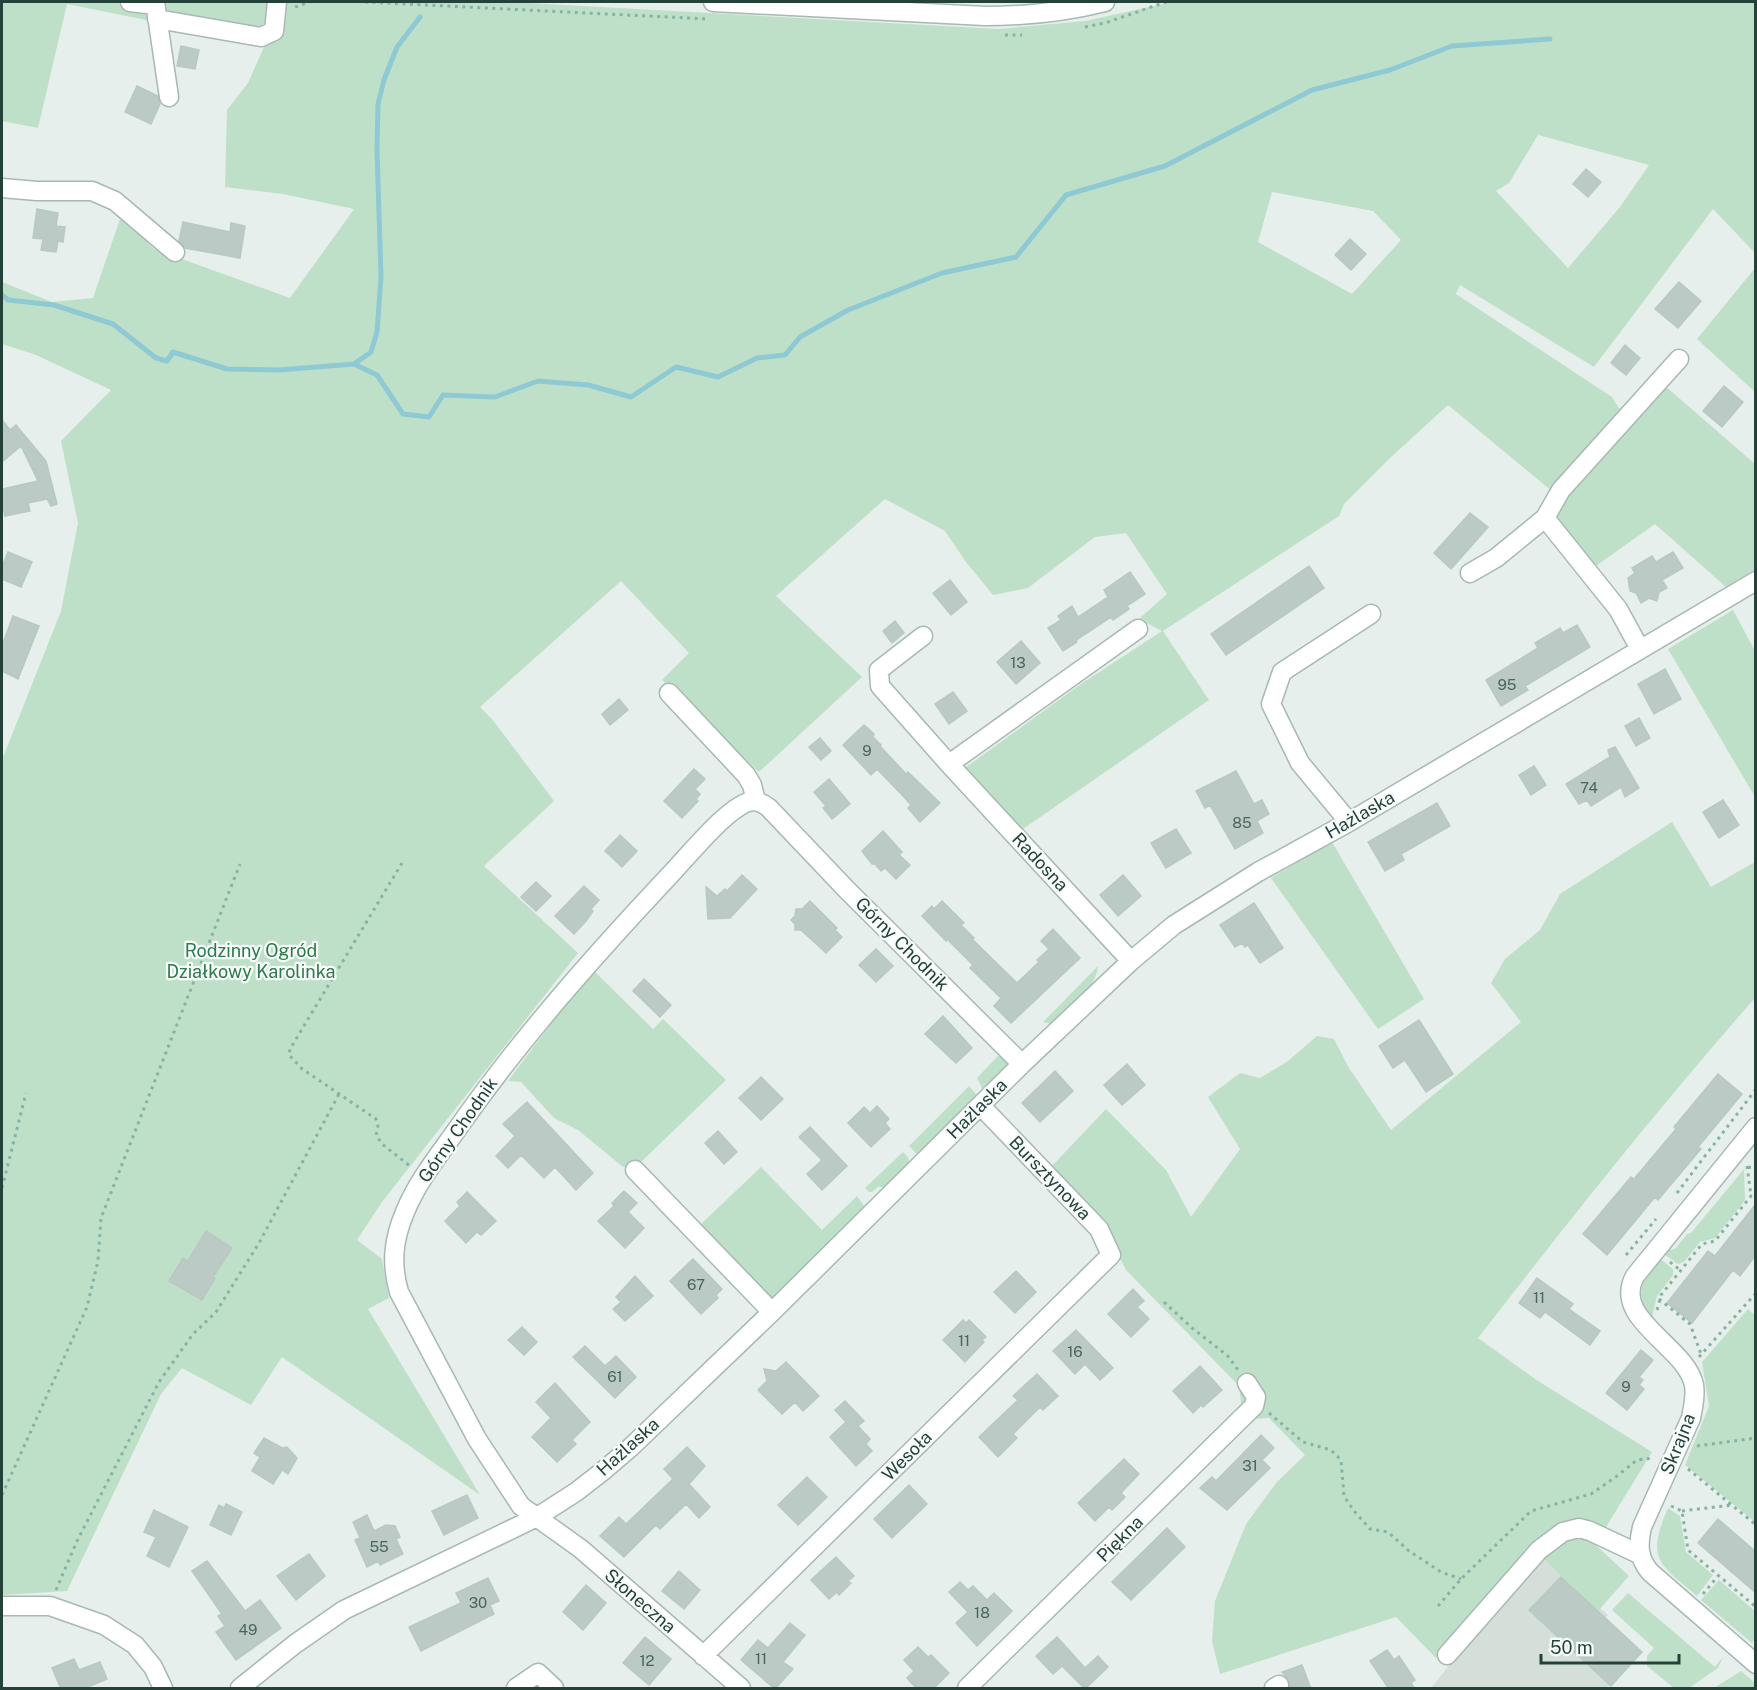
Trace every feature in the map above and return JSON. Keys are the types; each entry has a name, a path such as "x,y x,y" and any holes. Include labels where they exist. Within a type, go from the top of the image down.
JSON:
{"street":[{"path":"130,2 261,37 274,31 277,2"},
{"path":"713,2 985,16 1061,12 1105,2"},
{"path":"156,8 169,97"},
{"path":"2,188 37,191 92,191 115,201 175,252"},
{"path":"1470,573 1496,558 1545,518 1561,490 1679,358"},
{"path":"1545,518 1617,609 1640,650"},
{"name":"Hażlaska","path":"240,1689 296,1644 344,1610 537,1517 576,1492 624,1453 772,1312 1022,1064 1131,961 1174,925 1211,900 1349,822 1755,581"},
{"path":"1349,822 1300,763 1271,704 1282,672 1371,614"},
{"path":"949,764 1138,629"},
{"name":"Radosna","path":"923,636 879,670 880,686 1131,961"},
{"path":"669,693 746,775 752,785 756,801"},
{"name":"Górny Chodnik","path":"537,1517 521,1506 477,1439 399,1292 393,1263 396,1236 405,1211 424,1177 483,1091 613,935 731,812 741,805 756,801 762,802 769,808 855,898 1022,1064"},
{"name":"Bursztynowa","path":"981,1106 1099,1229 1111,1255"},
{"path":"1688,1370 1637,1313 1630,1297 1631,1282 1755,1127"},
{"path":"635,1170 772,1312"},
{"name":"Wesoła","path":"703,1656 1111,1255"},
{"name":"Skrajna","path":"1641,1555 1639,1546 1642,1527 1690,1418 1694,1401 1694,1385 1688,1370"},
{"path":"1247,1383 1256,1397 1254,1406"},
{"name":"Piękna","path":"967,1689 1254,1406"},
{"name":"Słoneczna","path":"537,1517 581,1549 741,1689"},
{"path":"1447,1655 1539,1550 1563,1532 1579,1528 1641,1555 1650,1572 1755,1664"},
{"path":"2,1606 50,1606 104,1625 135,1645 153,1667 162,1689"},
{"path":"516,1689 538,1673 554,1689"}],"path":[{"path":"402,863 290,1049 289,1055 301,1068 376,1119 378,1126 376,1135 382,1144 424,1177"},
{"path":"2,1495 87,1307 98,1262 101,1218 240,864"},
{"path":"1677,1193 1755,1089"},
{"path":"2,1188 26,1093"},
{"path":"50,1606 77,1541 159,1382 193,1334 216,1312 229,1292 259,1243 339,1094"},
{"path":"1734,1155 1748,1167 1755,1168"},
{"path":"1655,1317 1661,1295 1702,1244 1715,1241 1753,1196 1748,1167"},
{"path":"1623,1263 1629,1250 1656,1218"},
{"path":"1688,1370 1755,1293"},
{"path":"1659,1299 1690,1324 1701,1354"},
{"path":"1164,1302 1192,1328 1228,1356 1247,1383"},
{"path":"1254,1406 1263,1408 1303,1442 1331,1450 1341,1460 1344,1496 1370,1529 1388,1532 1409,1551 1441,1572 1461,1579"},
{"path":"1689,1448 1755,1438"},
{"path":"1438,1606 1461,1579 1531,1511 1591,1494 1637,1460 1658,1457"},
{"path":"1683,1464 1755,1525"},
{"path":"1667,1503 1682,1511 1732,1505"},
{"path":"1682,1511 1688,1550 1755,1607"},
{"path":"1698,1600 1719,1576"}],"shaded area":[{"path":"1538,1554 1598,1611 1600,1608 1608,1615 1605,1618 1642,1652 1608,1688 1431,1688"}],"green space":[{"path":"2,2 150,2 151,21 67,4 38,128 2,121"},
{"path":"160,2 267,2 268,14 265,26 253,30 163,10"},
{"name":"Rodzinny Ogród Działkowy Karolinka","path":"284,2 511,2 998,29 1085,21 1172,2 1755,2 1755,253 1713,209 1594,367 1460,285 1456,294 1612,397 1622,413 1553,492 1448,405 1344,504 1339,516 1163,631 1209,700 1023,829 972,781 965,768 1081,684 1162,631 1139,619 1167,594 1126,533 1095,537 1028,588 993,595 945,531 885,499 776,596 862,677 759,772 662,680 689,653 621,581 480,707 492,719 554,801 484,866 578,953 382,1202 357,1240 382,1259 389,1298 368,1309 480,1495 282,1357 251,1405 182,1368 161,1394 67,1591 2,1595 2,760 61,611 78,523 61,441 111,390 36,355 2,344 2,282 52,302 93,298 121,216 154,249 290,298 354,209 283,194 225,187 227,110 248,83","holes":["1538,135 1649,165 1620,207 1568,268 1496,191 1509,183","1272,192 1373,211 1401,240 1352,294 1258,242"]},
{"path":"1755,268 1755,392 1697,339"},
{"path":"1664,385 1755,464 1755,569 1726,587 1655,524 1593,568 1556,517 1563,501"},
{"path":"1733,610 1755,651 1755,797 1668,649"},
{"path":"1672,822 1711,887 1755,862 1755,998 1614,1165 1478,1338 1538,1381 1652,1452 1603,1532 1584,1524 1524,1554 1436,1658 1396,1617 1220,1674 1212,1641 1215,1601 1246,1524 1277,1482 1305,1455 1269,1418 1253,1419 1241,1403 1239,1386 1126,1270 1117,1253 1050,1168 1106,1109 1166,1170 1191,1217 1240,1149 1208,1097 1240,1073 1260,1078 1288,1061 1317,1036 1334,1039 1349,1068 1391,1130 1521,1022 1491,983 1505,959 1540,930 1560,894"},
{"path":"1332,842 1424,999 1378,1029 1271,878"},
{"path":"1098,966 1087,992 1051,1024 1043,1022"},
{"path":"592,969 653,1029 663,1019 726,1080 640,1163 623,1167 578,1130 554,1118 521,1082 508,1081"},
{"path":"976,1023 1010,1057 1011,1066 986,1089 982,1088 977,1078 1000,1054 971,1027"},
{"path":"969,1086 976,1094 976,1100 921,1154 917,1154 909,1146"},
{"path":"903,1152 908,1157 909,1163 887,1187 878,1187 869,1192 865,1188"},
{"path":"761,1167 822,1230 857,1196 865,1207 771,1299 700,1225"},
{"path":"1744,1169 1745,1199 1715,1238 1700,1242 1684,1262 1678,1264 1664,1254 1667,1250 1675,1249 1687,1234 1691,1233"},
{"path":"1658,1257 1673,1269 1673,1275 1657,1296 1652,1318 1646,1309 1641,1293 1644,1280"},
{"path":"1748,1309 1756,1316 1755,1522 1685,1465 1709,1406 1702,1362"},
{"path":"1668,1508 1680,1516 1686,1552 1713,1575 1697,1596 1665,1567 1657,1550 1661,1525"},
{"path":"1566,1536 1586,1536 1629,1576 1598,1611 1538,1554"},
{"path":"1719,1580 1755,1611 1755,1639 1752,1643 1701,1600"},
{"path":"1628,1593 1715,1667 1723,1657 1718,1668 1689,1688 1674,1688 1647,1666 1647,1656 1654,1648 1612,1610"},
{"path":"1741,1671 1755,1683 1755,1688 1714,1688"}],"building":[{"path":"181,46 199,50 195,69 177,66"},
{"path":"137,86 158,96 160,104 151,124 125,112"},
{"path":"1586,169 1601,182 1588,197 1573,184"},
{"path":"37,209 58,213 56,226 65,227 63,242 58,241 56,252 41,250 43,239 33,238"},
{"path":"183,222 230,232 231,223 245,226 240,258 185,248 179,241"},
{"path":"1350,239 1366,254 1351,270 1335,255"},
{"path":"1679,282 1701,301 1678,328 1655,309"},
{"path":"1625,345 1640,358 1626,375 1611,363"},
{"path":"1724,386 1743,402 1722,427 1703,411"},
{"path":"2,420 10,430 16,425 46,461 57,504 51,506 47,499 28,503 30,511 5,516 2,489 38,481 21,446 2,462"},
{"path":"1470,513 1488,527 1451,569 1434,553"},
{"path":"8,552 32,562 21,587 2,579 2,567"},
{"path":"1673,552 1683,568 1662,580 1667,588 1659,592 1657,601 1649,598 1641,603 1636,593 1630,591 1628,578 1635,573 1632,568 1652,556 1656,562"},
{"path":"1309,566 1324,588 1226,655 1211,634"},
{"path":"1130,572 1145,594 1127,606 1129,609 1113,620 1111,617 1063,651 1048,628 1061,620 1058,616 1072,606 1078,617 1108,597 1104,590"},
{"path":"950,580 967,602 951,615 933,593"},
{"path":"13,616 39,626 18,679 2,671 2,646"},
{"path":"895,621 904,633 892,643 883,631"},
{"path":"1577,625 1590,647 1525,686 1528,690 1501,706 1486,680 1538,648 1535,643 1560,628 1563,633"},
{"path":"1021,641 1040,663 1016,684 997,662"},
{"path":"1665,669 1681,699 1654,714 1638,684"},
{"path":"953,692 967,711 949,724 935,704"},
{"path":"619,699 628,710 610,725 602,714"},
{"path":"1639,718 1650,738 1636,746 1625,726"},
{"path":"864,725 906,774 908,772 940,803 920,822 908,808 911,805 877,769 871,775 843,745"},
{"path":"820,738 831,751 821,760 809,747"},
{"path":"1615,747 1639,788 1625,797 1621,787 1591,806 1587,800 1579,804 1566,784 1610,757 1608,750"},
{"path":"1534,766 1546,785 1531,795 1519,775"},
{"path":"694,769 705,779 695,789 700,794 696,799 698,801 682,818 664,801"},
{"path":"1236,771 1254,804 1262,800 1269,814 1257,821 1263,833 1235,849 1210,805 1205,808 1196,791"},
{"path":"829,779 850,804 832,819 823,808 826,806 814,792"},
{"path":"1723,800 1739,825 1719,838 1703,812"},
{"path":"1437,803 1450,826 1401,854 1404,860 1385,871 1368,842"},
{"path":"1176,829 1191,853 1166,868 1151,843"},
{"path":"883,831 902,852 899,855 910,865 896,879 885,868 881,871 875,864 872,864 862,851"},
{"path":"620,835 637,851 622,867 605,851"},
{"path":"742,875 757,889 730,918 708,919 706,887 717,896 725,889 727,891"},
{"path":"1123,875 1141,896 1118,916 1100,895"},
{"path":"536,882 551,896 536,911 521,897"},
{"path":"584,886 599,900 591,909 593,911 586,921 574,934 555,916"},
{"path":"810,901 837,928 835,930 842,937 826,953 801,930 795,930 795,924 791,920 795,916 796,909 802,909"},
{"path":"942,901 964,923 961,925 974,938 972,939 1017,983 1049,949 1041,941 1053,929 1080,958 1011,1023 994,1006 1001,998 970,968 973,965 922,916 932,906 934,909"},
{"path":"1254,903 1283,948 1260,963 1248,945 1245,947 1242,943 1235,947 1220,925"},
{"path":"876,949 893,966 876,982 859,965"},
{"path":"644,979 671,1005 660,1017 633,991"},
{"path":"943,1016 972,1048 956,1063 925,1034"},
{"path":"1419,1020 1453,1074 1426,1092 1405,1060 1393,1068 1379,1046"},
{"path":"1127,1064 1145,1085 1122,1105 1104,1085"},
{"path":"1055,1071 1073,1091 1040,1122 1022,1103"},
{"path":"1718,1074 1742,1094 1698,1147 1701,1149 1658,1200 1655,1197 1607,1255 1583,1234 1631,1177 1634,1179"},
{"path":"761,1077 783,1099 761,1120 739,1098"},
{"path":"527,1102 593,1173 576,1190 555,1167 544,1178 521,1155 508,1168 496,1156 515,1136 503,1124"},
{"path":"877,1106 889,1119 885,1123 890,1129 871,1147 848,1123 864,1107 870,1113"},
{"path":"810,1127 847,1166 822,1190 807,1174 822,1160 799,1137"},
{"path":"718,1131 737,1152 724,1164 705,1143"},
{"path":"624,1191 637,1203 628,1212 644,1228 625,1248 598,1221 614,1206 612,1203"},
{"path":"467,1192 496,1221 481,1235 477,1232 466,1243 445,1221 460,1206 457,1202"},
{"path":"1755,1205 1755,1256 1740,1276 1733,1270 1692,1323 1667,1303 1708,1251 1715,1256"},
{"path":"206,1231 232,1248 213,1277 215,1278 202,1300 169,1281 183,1258 188,1261"},
{"path":"693,1259 722,1289 716,1295 718,1298 701,1314 670,1281"},
{"path":"1016,1271 1036,1292 1015,1313 994,1292"},
{"path":"635,1276 653,1296 625,1321 613,1309 621,1302 616,1297"},
{"path":"1537,1278 1573,1304 1569,1309 1600,1331 1590,1345 1545,1312 1540,1318 1519,1303"},
{"path":"1133,1289 1144,1301 1137,1307 1149,1319 1131,1337 1108,1314"},
{"path":"963,1320 966,1323 969,1320 986,1337 965,1362 943,1340"},
{"path":"522,1327 537,1342 524,1355 508,1340"},
{"path":"1076,1330 1113,1368 1100,1380 1085,1364 1075,1374 1053,1351"},
{"path":"585,1346 605,1366 616,1356 636,1377 615,1398 573,1357"},
{"path":"1641,1350 1653,1360 1639,1377 1643,1380 1639,1385 1644,1389 1627,1410 1606,1393"},
{"path":"786,1362 819,1396 803,1411 795,1402 782,1414 758,1390 767,1381 764,1369 776,1371"},
{"path":"1200,1366 1222,1390 1193,1413 1173,1391"},
{"path":"1037,1374 1058,1396 1043,1410 1040,1407 1013,1434 1017,1438 998,1457 979,1437 1018,1400 1013,1396"},
{"path":"555,1383 590,1422 572,1440 576,1444 557,1462 532,1437 551,1418 536,1402"},
{"path":"845,1401 864,1421 858,1426 870,1439 866,1444 872,1451 856,1466 830,1437 846,1422 835,1410"},
{"path":"1261,1435 1274,1448 1262,1460 1270,1468 1227,1510 1200,1488 1212,1477 1216,1481"},
{"path":"264,1438 282,1448 287,1447 297,1458 288,1474 282,1470 273,1484 252,1471 260,1457 254,1453"},
{"path":"687,1447 705,1466 689,1484 710,1507 699,1518 686,1504 660,1529 656,1525 624,1557 600,1536 619,1517 626,1524 673,1479 664,1469"},
{"path":"1124,1459 1139,1474 1121,1493 1125,1497 1112,1510 1109,1507 1095,1521 1078,1503"},
{"path":"807,1477 827,1497 798,1525 778,1505"},
{"path":"909,1485 927,1504 892,1538 874,1519"},
{"path":"467,1495 478,1518 444,1535 432,1511"},
{"path":"226,1504 242,1512 231,1535 210,1525 219,1505 224,1508"},
{"path":"154,1510 188,1527 169,1567 147,1556 156,1537 144,1532"},
{"path":"367,1515 374,1531 386,1525 395,1526 400,1537 396,1539 403,1554 380,1565 378,1561 367,1567 355,1540 360,1538 353,1522"},
{"path":"1718,1519 1755,1551 1755,1592 1698,1543"},
{"path":"1167,1528 1185,1547 1131,1600 1112,1582"},
{"path":"309,1554 325,1576 296,1600 277,1576"},
{"path":"836,1557 854,1576 848,1581 851,1583 839,1595 837,1592 829,1599 811,1580"},
{"path":"207,1561 245,1611 260,1600 281,1628 236,1660 216,1632 225,1626 218,1616 222,1614 192,1571"},
{"path":"679,1571 700,1590 684,1609 662,1591"},
{"path":"1561,1577 1642,1652 1611,1686 1529,1610"},
{"path":"488,1578 499,1601 490,1605 494,1614 421,1651 409,1627 461,1603 456,1593"},
{"path":"960,1582 968,1590 973,1586 987,1600 994,1593 1012,1611 977,1646 956,1623 968,1612 949,1592"},
{"path":"586,1585 606,1603 583,1630 563,1612"},
{"path":"790,1623 805,1635 783,1662 793,1669 775,1689 741,1660 758,1640 768,1648"},
{"path":"645,1637 671,1659 649,1685 623,1663"},
{"path":"1057,1637 1085,1668 1098,1656 1108,1667 1085,1689 1062,1666 1053,1674 1036,1656"},
{"path":"918,1647 928,1657 931,1655 949,1673 933,1689 917,1689 907,1678 914,1671 904,1660"},
{"path":"1387,1650 1394,1660 1399,1656 1415,1680 1411,1683 1415,1689 1389,1689 1370,1661"},
{"path":"74,1659 79,1670 100,1662 107,1679 83,1689 61,1689 52,1668"},
{"path":"1302,1665 1311,1689 1289,1689 1289,1680 1282,1672"}],"waterway":[{"path":"354,364 371,352 377,332 381,277 378,104 384,80 397,47 420,17"},
{"path":"2,295 8,300 54,305 113,324 156,358 167,361 173,352 227,369 279,370 354,364 377,375 403,414 429,417 443,395 495,397 538,381 588,385 631,397 676,367 718,377 757,358 785,355 800,337 848,310 942,273 1016,257 1066,195 1165,166 1312,90 1390,70 1452,46 1550,39"}]}
